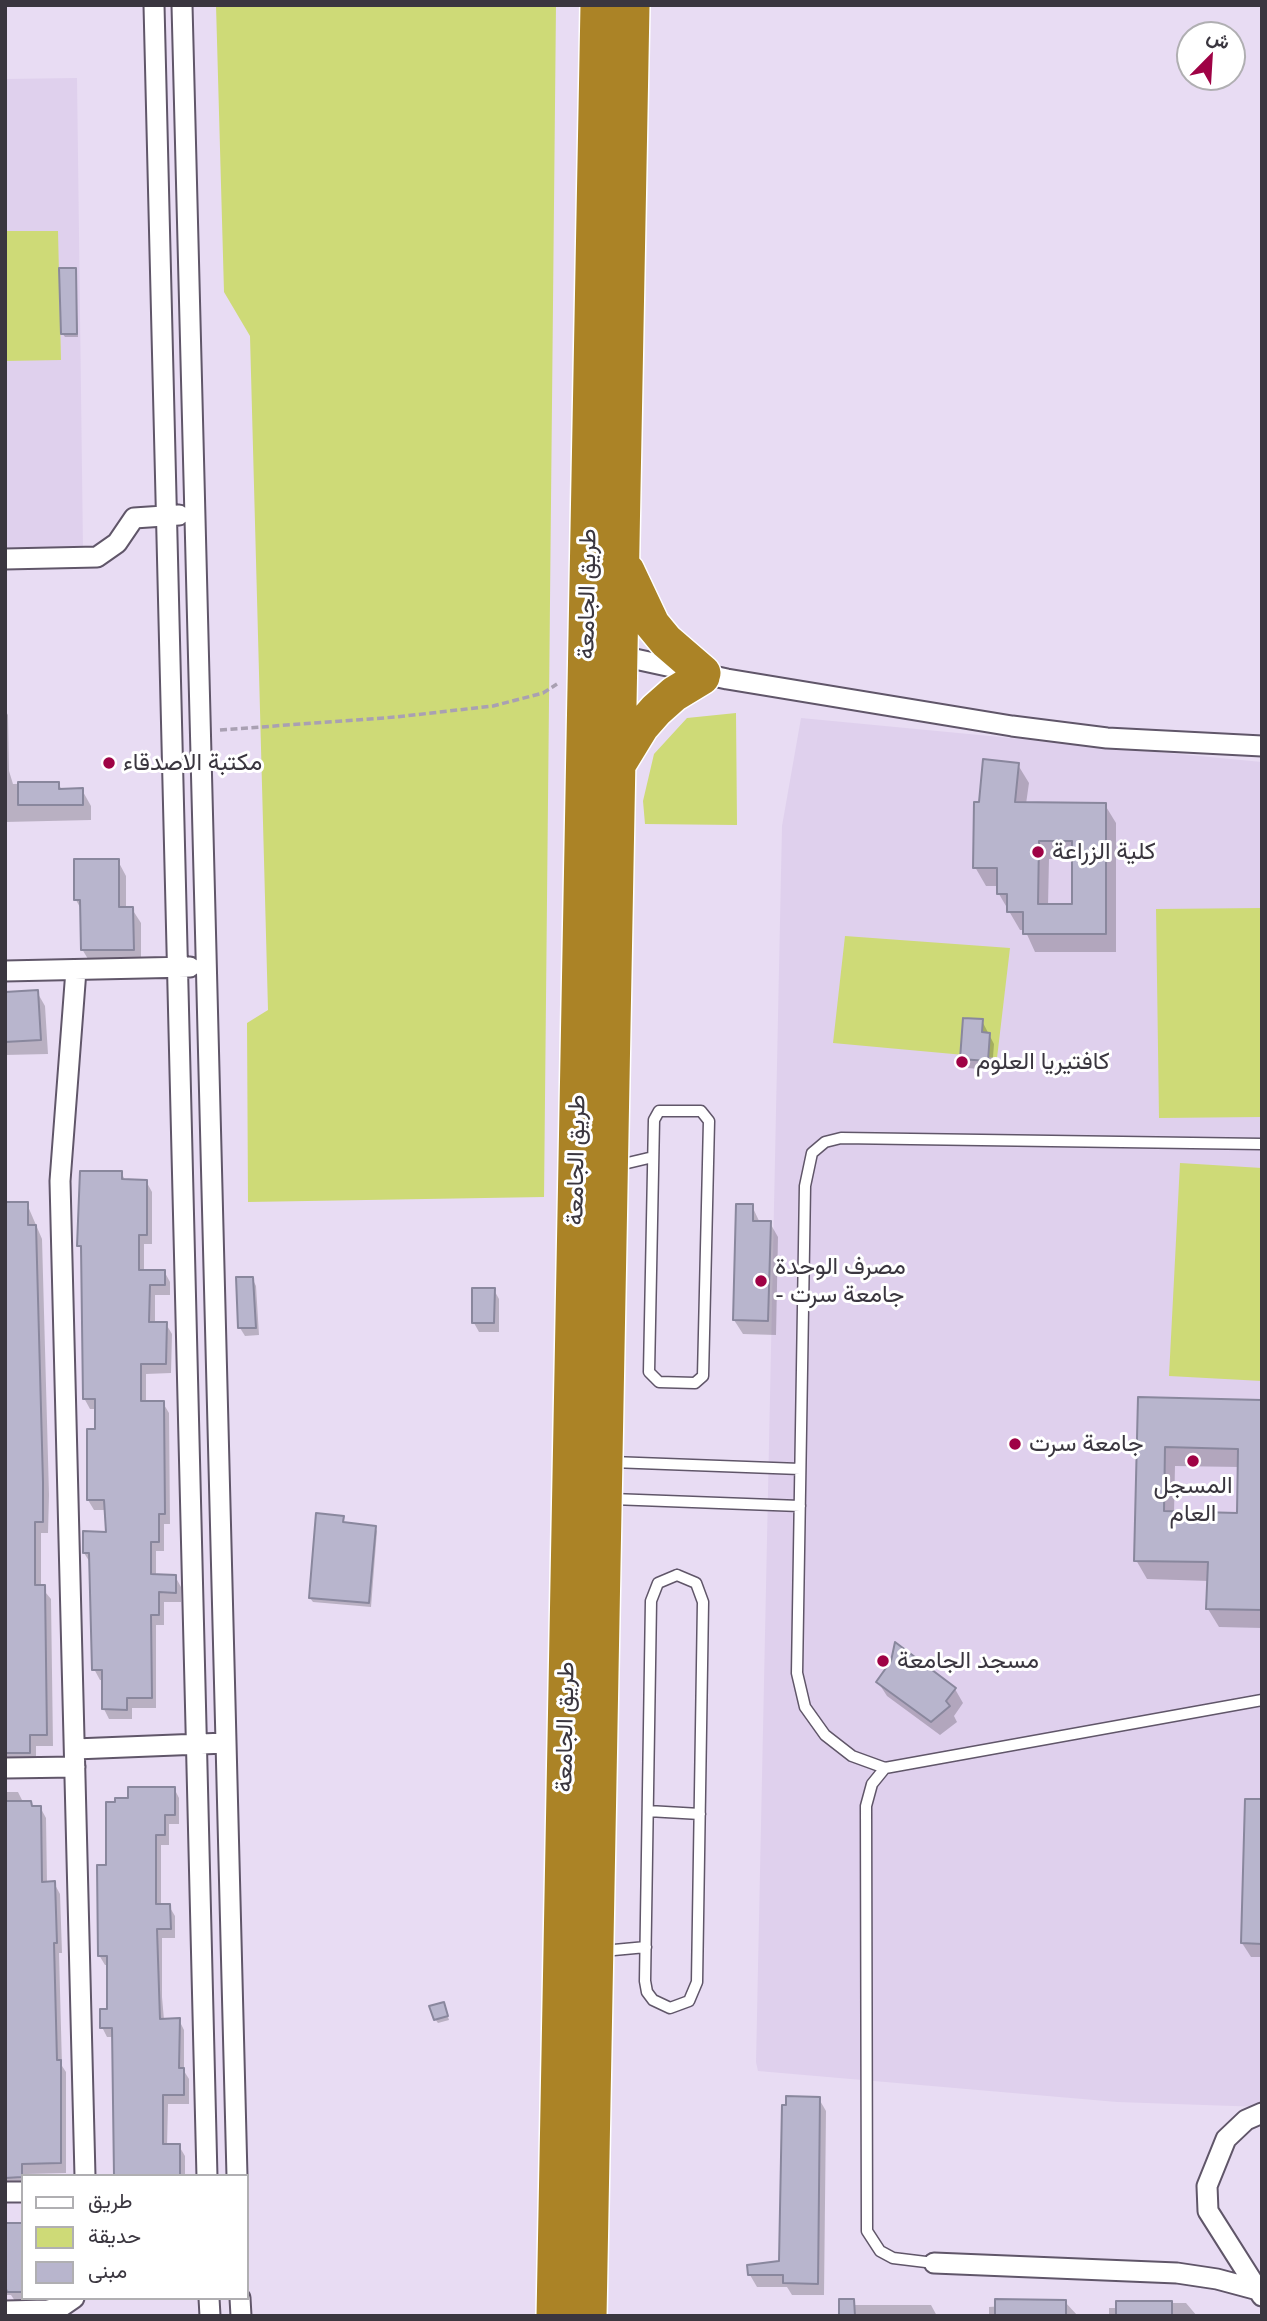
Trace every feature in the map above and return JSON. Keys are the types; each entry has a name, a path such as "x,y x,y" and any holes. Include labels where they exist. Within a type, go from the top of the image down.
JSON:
{"highway":[{"name":"طريق الجامعة","path":"551,2309 598,5"},
{"name":"طريق الجامعة","path":"589,2316 632,5"},
{"path":"619,762 656,710 674,694 711,676 666,641 652,624 622,559"}],"street":[{"path":"154,5 206,2174"},
{"path":"182,5 237,2174"},
{"path":"5,559 97,556 117,543 134,518 195,514"},
{"path":"585,658 1012,726 1107,738 1262,746"},
{"path":"5,971 206,967"},
{"path":"76,970 60,1181 85,2174"},
{"path":"5,1768 197,1744 226,1743"},
{"path":"1260,2293 1208,2211 1207,2186 1226,2139 1246,2120 1262,2113"},
{"path":"934,2263 1177,2273 1217,2279 1260,2293"},
{"path":"5,2311 48,2310 61,2307 71,2300"}],"lane":[{"path":"659,1111 701,1111 706,1115 709,1121 703,1376 695,1383 659,1382 649,1372 653,1157 654,1117 659,1111"},
{"path":"1262,1144 841,1138 825,1142 812,1153 805,1186 797,1673 805,1707 825,1735 852,1756 885,1768 1262,1700"},
{"path":"611,1167 653,1157"},
{"path":"605,1462 800,1469"},
{"path":"604,1499 800,1506"},
{"path":"677,1575 696,1583 703,1602 700,1814 697,1982 689,2001 670,2008 653,2000 647,1992 645,1981 648,1811 651,1601 659,1583 677,1575"},
{"path":"885,1768 872,1784 866,1806 867,2231 880,2251 905,2261 934,2263"},
{"path":"648,1811 700,1814"},
{"path":"596,1952 646,1947"}],"path":[{"path":"201,731 396,717 492,706 543,693 585,658"}],"shaded area":[{"path":"77,78 83,549 5,550 5,79"},
{"name":"جامعة سرت","path":"801,718 1262,762 1262,2107 1117,2102 758,2071 756,2062 782,826"}],"green space":[{"path":"216,5 556,5 544,1197 248,1202 247,1023 268,1010 250,336 224,292"},
{"path":"5,231 58,231 61,360 5,361"},
{"path":"736,713 737,825 645,824 643,801 654,754 687,718"},
{"path":"1262,908 1262,1117 1159,1118 1156,909"},
{"path":"845,936 1010,948 997,1058 833,1043"},
{"path":"1180,1163 1262,1168 1262,1381 1169,1376"}],"building":[{"path":"59,268 76,268 77,334 61,334"},
{"path":"983,759 1019,763 1015,802 1106,803 1106,934 1023,934 1023,912 1007,912 1007,894 997,894 997,868 973,868 974,802 979,802","holes":["1039,841 1072,841 1072,904 1038,904"]},
{"path":"18,782 59,782 59,789 83,788 83,805 18,805"},
{"path":"74,859 119,859 119,907 133,907 134,950 81,950 80,900 74,900"},
{"path":"38,990 41,1040 5,1042 5,992"},
{"path":"963,1018 983,1019 982,1032 990,1033 988,1061 960,1059"},
{"path":"80,1171 122,1171 122,1179 147,1180 147,1235 139,1235 139,1270 165,1270 165,1285 150,1285 149,1322 167,1322 166,1364 141,1364 141,1401 164,1401 165,1514 159,1514 159,1542 151,1542 151,1574 176,1575 176,1593 159,1592 159,1615 151,1615 152,1698 127,1698 127,1710 102,1709 102,1670 92,1670 89,1553 83,1553 83,1531 106,1532 104,1500 87,1500 87,1429 95,1429 95,1399 83,1399 81,1246 77,1246"},
{"path":"5,1202 28,1202 28,1225 36,1225 43,1522 35,1522 35,1585 45,1585 47,1735 30,1735 30,1753 5,1753"},
{"path":"736,1204 753,1204 753,1221 771,1221 768,1321 733,1320"},
{"path":"236,1277 253,1277 256,1328 238,1328"},
{"path":"472,1288 495,1288 494,1323 472,1323"},
{"path":"1138,1397 1262,1400 1262,1610 1206,1609 1208,1562 1134,1561","holes":["1165,1447 1238,1449 1237,1513 1164,1511"]},
{"path":"316,1513 344,1516 343,1522 376,1526 369,1603 309,1598"},
{"path":"895,1642 956,1688 946,1701 950,1706 931,1722 876,1682 891,1661"},
{"path":"128,1787 175,1787 175,1815 165,1815 165,1835 156,1835 156,1904 170,1904 171,1929 157,1929 160,2019 180,2018 179,2068 184,2068 184,2095 163,2095 163,2144 180,2144 180,2174 114,2174 112,2028 100,2028 100,2009 107,2009 107,1956 98,1956 97,1865 106,1865 106,1802 115,1802 115,1798 128,1798"},
{"path":"1245,1799 1262,1799 1262,1944 1241,1943"},
{"path":"5,1801 31,1801 32,1806 41,1806 42,1882 55,1881 57,1943 54,1943 57,2060 61,2060 61,2163 22,2164 21,2177 5,2178"},
{"path":"444,2002 448,2016 434,2020 429,2006"},
{"path":"786,2096 820,2097 818,2284 783,2283 783,2275 748,2275 747,2265 779,2261 782,2105 786,2105"},
{"path":"5,2223 21,2223 21,2292 7,2292"},
{"path":"839,2299 854,2299 855,2316 839,2316"},
{"path":"995,2299 1066,2300 1066,2316 995,2316"},
{"path":"1116,2301 1172,2301 1172,2316 1116,2316"}],"place":[{"name":"مكتبة الاصدقاء","path":"109,763"},
{"name":"كلية الزراعة","path":"1038,852"},
{"name":"كافتيريا العلوم","path":"962,1062"},
{"name":"مصرف الوحدة - جامعة سرت","path":"761,1281"},
{"name":"جامعة سرت","path":"1015,1444"},
{"name":"المسجل العام","path":"1193,1461"},
{"name":"مسجد الجامعة","path":"883,1661"}]}
